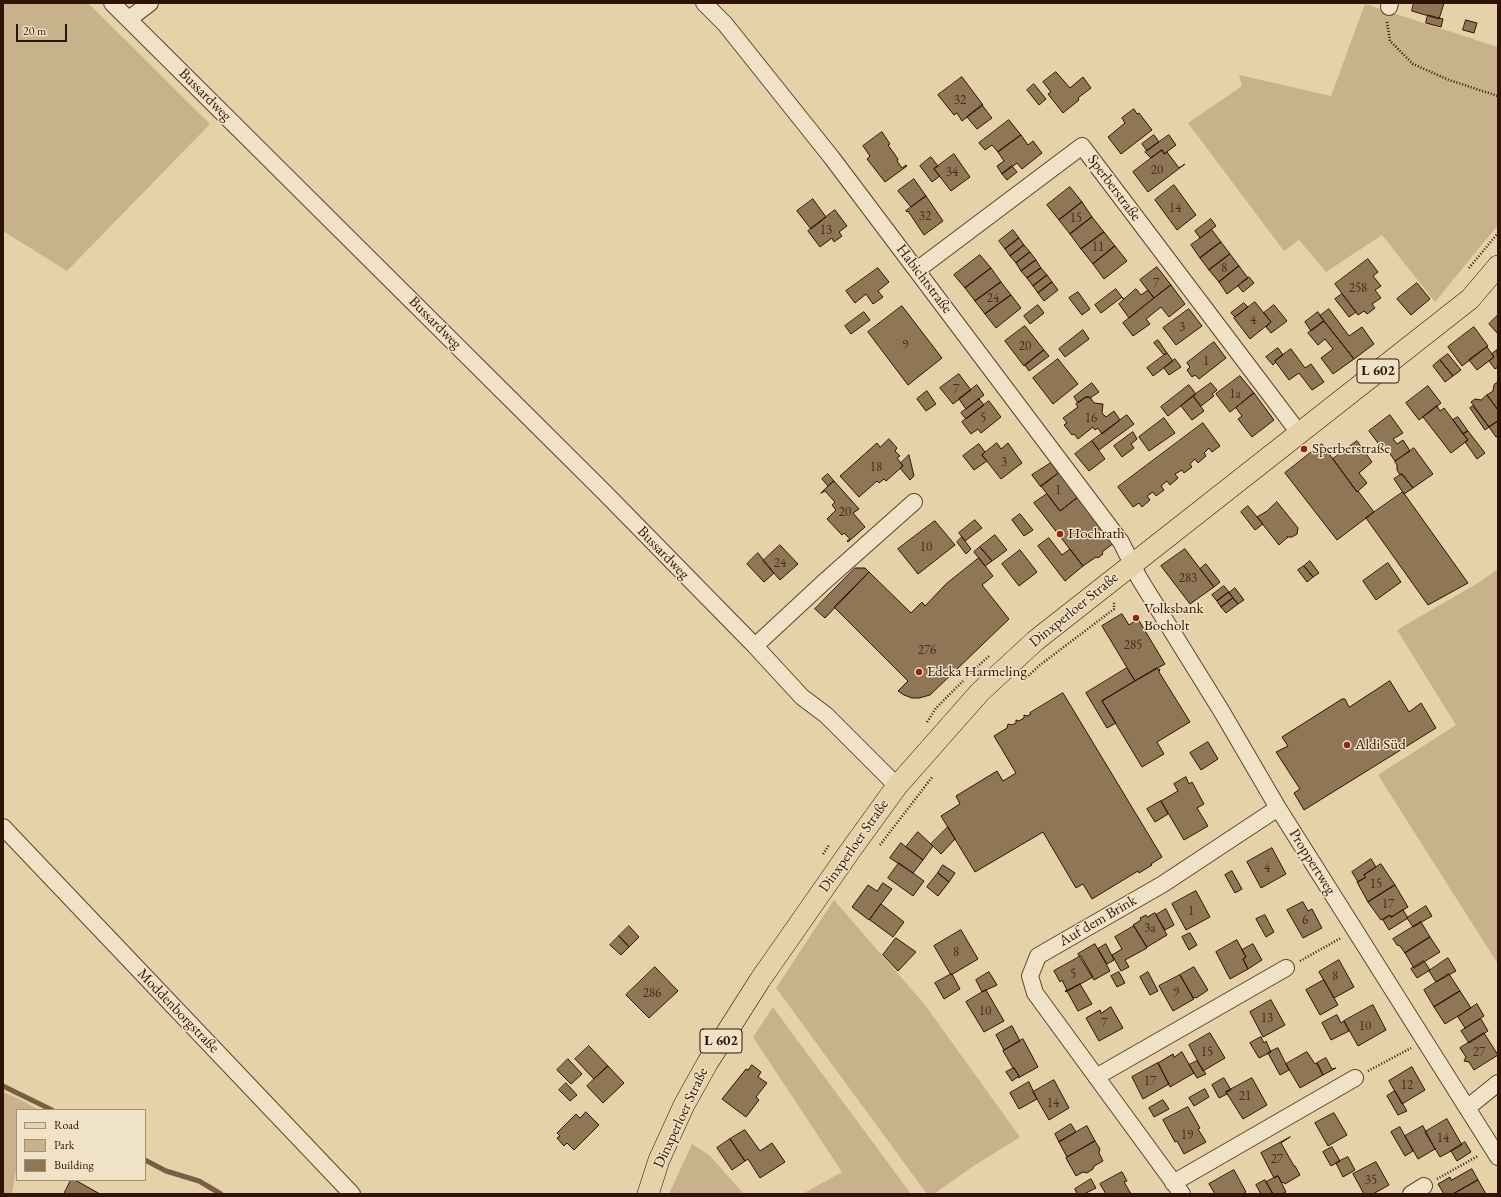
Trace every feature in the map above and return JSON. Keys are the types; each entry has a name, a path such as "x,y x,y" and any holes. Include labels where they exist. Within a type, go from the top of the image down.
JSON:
{"main road":[{"name":"Dinxperloer Straße","path":"648,1194 658,1160 684,1105 708,1062 760,980 897,786 980,692 1035,641 1470,299 1496,272"}],"street":[{"name":"Bussardweg","path":"112,3 605,493 802,697 826,715 897,786"},
{"path":"129,19 150,3"},
{"name":"Habichtstraße","path":"704,3 725,24 780,91 917,270 1122,542 1132,564"},
{"name":"Sperberstraße","path":"917,270 1082,146 1299,433"},
{"path":"754,646 914,502"},
{"name":"Proppertweg","path":"1132,564 1222,712 1278,808 1495,1153"},
{"name":"Auf dem Brink","path":"1278,808 1163,884 1038,956 1030,976 1035,993 1178,1188 1355,1078"},
{"name":"Moddenborgstraße","path":"3,827 352,1194"},
{"path":"1096,1077 1286,968"},
{"path":"1467,1108 1498,1083"}],"path":[{"path":"1389,5 1386,14 1390,41 1413,64 1449,80 1498,96"},
{"path":"1469,268 1498,233"},
{"path":"1018,684 1040,665 1114,609 1114,596"},
{"path":"923,727 946,698 976,666 994,652"},
{"path":"877,849 935,773"},
{"path":"822,857 825,850 830,845"},
{"path":"1286,968 1356,930"},
{"path":"1355,1078 1425,1041"},
{"path":"1418,1190 1495,1153"}],"green space":[{"path":"3,3 88,3 210,124 67,271 3,231"},
{"path":"1365,4 1498,47 1498,225 1435,302 1382,235 1326,272 1299,240 1284,251 1188,123 1242,86 1239,75 1331,96"},
{"path":"1498,569 1498,964 1378,775 1456,725 1397,630 1478,583"},
{"path":"834,900 925,1005 1020,1137 972,1167 934,1194 927,1194 776,988"},
{"path":"773,1007 911,1194 802,1194 842,1172 753,1037"},
{"path":"3,1092 37,1109 16,1109 16,1170 12,1194 3,1194"},
{"path":"692,1144 709,1155 744,1194 669,1194"}],"building":[{"path":"1414,3 1444,3 1439,19 1412,11"},
{"path":"1428,15 1443,19 1441,27 1426,23"},
{"path":"1466,20 1477,23 1474,33 1463,30"},
{"path":"1056,72 1070,88 1083,77 1091,88 1063,113 1048,94 1051,92 1043,82"},
{"path":"962,77 983,105 962,121 957,113 954,115 938,95"},
{"path":"1034,84 1046,99 1039,105 1027,90"},
{"path":"982,105 992,118 977,129 967,117"},
{"path":"1134,109 1152,130 1121,154 1108,137 1125,123 1122,118"},
{"path":"1009,120 1021,135 998,152 992,145 985,150 979,143"},
{"path":"882,132 902,168 906,165 907,166 885,182 867,159 870,156 863,146"},
{"path":"1021,135 1028,145 1033,141 1042,153 1022,169 1017,163 1002,174 997,166 1004,161 998,152"},
{"path":"1154,135 1159,142 1147,151 1142,144"},
{"path":"1169,135 1176,145 1164,154 1162,150 1151,158 1145,152"},
{"path":"1162,150 1164,154 1167,152 1179,168 1185,164 1148,192 1133,172"},
{"path":"954,154 970,177 951,191 934,169"},
{"path":"931,157 938,166 934,169 940,176 932,182 920,166"},
{"path":"1012,166 1017,172 1007,180 1002,174"},
{"path":"914,179 926,196 911,207 898,191"},
{"path":"1174,185 1196,215 1177,230 1155,200"},
{"path":"1070,187 1082,202 1059,220 1047,205"},
{"path":"926,196 943,221 924,235 908,211 906,211"},
{"path":"813,199 826,217 811,229 797,211"},
{"path":"1082,202 1092,217 1070,234 1059,220"},
{"path":"835,210 847,226 839,232 842,236 834,242 832,238 820,247 808,231"},
{"path":"1092,217 1104,232 1081,249 1070,234"},
{"path":"1211,219 1216,226 1200,238 1195,231"},
{"path":"1013,230 1019,238 1005,249 999,241"},
{"path":"1212,230 1221,242 1200,258 1191,245"},
{"path":"1104,232 1115,246 1093,264 1081,249"},
{"path":"1019,238 1024,245 1010,256 1005,249"},
{"path":"1221,242 1230,254 1209,270 1200,258"},
{"path":"1024,245 1030,252 1016,263 1010,256"},
{"path":"1115,246 1127,261 1104,279 1093,264"},
{"path":"1030,252 1036,260 1021,271 1016,263"},
{"path":"1230,254 1239,266 1219,282 1209,270"},
{"path":"980,255 991,268 965,288 954,275"},
{"path":"1368,259 1378,272 1373,276 1381,286 1375,290 1381,298 1372,304 1375,308 1367,314 1364,311 1358,315 1335,284"},
{"path":"1036,260 1041,268 1027,278 1021,271"},
{"path":"1239,266 1248,278 1227,294 1219,282"},
{"path":"1157,267 1171,285 1154,298 1140,280"},
{"path":"878,268 889,282 878,291 883,297 873,304 866,294 855,303 846,291"},
{"path":"991,268 1001,282 975,301 965,288"},
{"path":"1041,268 1047,275 1033,286 1027,278"},
{"path":"1047,275 1052,282 1038,293 1033,286"},
{"path":"1249,277 1254,283 1243,292 1238,286"},
{"path":"1001,282 1011,295 985,314 975,301"},
{"path":"1052,282 1058,290 1044,301 1038,293"},
{"path":"1417,283 1430,299 1411,315 1397,299"},
{"path":"1171,285 1185,304 1169,317 1161,307 1146,319 1150,324 1133,336 1123,323"},
{"path":"1116,289 1122,297 1101,313 1095,305"},
{"path":"1136,289 1141,295 1148,290 1154,298 1129,318 1119,304"},
{"path":"1078,292 1090,309 1082,315 1069,298"},
{"path":"1342,294 1356,312 1349,317 1335,299"},
{"path":"1011,295 1021,308 996,328 985,314"},
{"path":"1255,302 1271,322 1250,339 1234,318"},
{"path":"1244,303 1248,307 1235,317 1231,313"},
{"path":"1038,305 1044,313 1030,324 1024,316"},
{"path":"1274,305 1287,321 1271,333 1266,327 1271,322 1264,313"},
{"path":"902,306 942,358 908,385 868,332"},
{"path":"1189,309 1202,326 1176,345 1163,328"},
{"path":"1329,309 1349,336 1362,327 1374,344 1354,359 1320,316"},
{"path":"864,312 870,320 851,334 845,326"},
{"path":"1318,312 1324,321 1311,331 1305,322"},
{"path":"1498,315 1498,334 1489,324"},
{"path":"1324,321 1354,359 1333,374 1321,358 1333,349 1325,339 1318,345 1308,333"},
{"path":"1025,326 1044,350 1024,366 1005,341"},
{"path":"1474,327 1488,346 1462,366 1448,347"},
{"path":"1083,330 1089,339 1065,357 1059,349"},
{"path":"1158,340 1167,353 1164,355 1154,343"},
{"path":"1214,342 1226,358 1199,379 1195,375 1192,377 1187,370 1190,367 1187,363"},
{"path":"1487,347 1494,357 1477,370 1469,360"},
{"path":"1278,348 1283,355 1275,361 1276,362 1273,365 1266,357"},
{"path":"1291,349 1305,368 1311,364 1324,382 1312,390 1299,373 1289,380 1275,361"},
{"path":"1044,350 1049,356 1029,371 1025,365"},
{"path":"1497,350 1498,367 1495,369 1489,361 1494,357 1492,354"},
{"path":"1167,353 1173,361 1153,376 1147,368"},
{"path":"1448,354 1461,370 1453,376 1440,360"},
{"path":"1058,359 1078,384 1053,404 1033,378"},
{"path":"1175,359 1181,367 1169,375 1164,368"},
{"path":"1440,360 1453,376 1445,382 1433,366"},
{"path":"959,374 971,390 953,404 940,388"},
{"path":"1240,376 1254,393 1230,412 1216,394"},
{"path":"1498,382 1498,410 1487,395 1493,391 1494,385"},
{"path":"1092,383 1099,392 1090,398 1086,397 1078,403 1074,397"},
{"path":"1211,383 1217,390 1212,394 1214,396 1201,406 1193,396"},
{"path":"977,385 984,395 966,409 959,399"},
{"path":"1189,385 1196,394 1168,416 1161,407"},
{"path":"1428,386 1441,403 1419,420 1406,403"},
{"path":"927,391 936,404 926,411 917,399"},
{"path":"1254,393 1274,420 1252,437 1238,419 1242,416 1236,408"},
{"path":"1487,395 1498,410 1498,421 1489,427 1471,402 1475,399 1481,400"},
{"path":"1193,396 1204,411 1192,420 1181,406"},
{"path":"1086,397 1090,397 1094,403 1103,404 1102,413 1106,417 1114,411 1120,420 1102,434 1098,428 1095,430 1093,427 1078,439 1074,434 1072,435 1064,425 1067,423 1063,418 1078,407 1076,404"},
{"path":"979,399 984,405 966,419 961,413"},
{"path":"989,401 1001,417 981,433 978,429 971,434 962,422"},
{"path":"1437,406 1440,411 1444,408 1468,440 1451,453 1423,417"},
{"path":"1473,406 1489,427 1485,430 1470,408"},
{"path":"1127,415 1134,424 1099,450 1092,441"},
{"path":"1390,415 1403,433 1393,439 1397,444 1403,440 1410,451 1395,461 1384,445 1381,447 1369,431"},
{"path":"1458,417 1468,431 1463,434 1453,420"},
{"path":"1164,418 1175,433 1149,451 1139,437"},
{"path":"1498,421 1498,436 1496,437 1489,427"},
{"path":"1203,423 1220,446 1212,452 1209,448 1204,453 1206,456 1198,463 1195,459 1190,464 1192,467 1184,473 1182,470 1175,474 1178,478 1170,485 1167,481 1161,486 1164,490 1156,496 1153,492 1147,496 1150,500 1142,507 1139,503 1133,507 1118,487"},
{"path":"1468,431 1485,453 1477,459 1465,442 1468,440 1463,434"},
{"path":"1133,432 1137,439 1131,444 1134,448 1122,457 1114,446"},
{"path":"889,439 897,448 895,451 900,456 897,458 903,466 886,481 884,479 879,483 877,481 859,497 840,476 877,443 880,447"},
{"path":"1092,441 1105,459 1089,471 1075,454"},
{"path":"1357,441 1372,462 1359,473 1367,483 1357,492 1333,459"},
{"path":"997,443 1001,449 1008,443 1022,463 1001,479 982,455"},
{"path":"979,444 985,452 982,455 987,461 974,470 963,456"},
{"path":"1322,444 1357,492 1358,491 1374,512 1337,540 1285,473"},
{"path":"1414,448 1433,474 1413,488 1402,474 1400,475 1395,462"},
{"path":"909,455 914,476 910,480 900,468 903,466 901,463"},
{"path":"1051,463 1058,473 1041,487 1032,475"},
{"path":"1059,473 1078,497 1060,511 1041,486"},
{"path":"828,474 834,481 828,486 822,479"},
{"path":"1402,474 1413,488 1404,494 1394,479"},
{"path":"834,481 859,509 853,513 865,527 848,542 847,541 850,539 844,533 842,535 827,519 836,510 832,505 835,502 825,491 821,493"},
{"path":"1403,492 1468,583 1428,605 1366,518"},
{"path":"1047,494 1060,511 1078,497 1114,543 1102,552 1103,554 1098,558 1096,557 1083,566 1034,503"},
{"path":"1277,502 1298,528 1297,534 1292,537 1288,537 1279,545 1257,517"},
{"path":"1248,506 1263,524 1255,530 1241,512"},
{"path":"1020,514 1033,530 1024,536 1012,520"},
{"path":"975,520 982,528 965,541 959,533"},
{"path":"935,521 955,545 918,574 898,549"},
{"path":"995,535 1007,550 992,561 980,547"},
{"path":"962,537 971,549 966,554 957,542"},
{"path":"1049,538 1062,555 1070,549 1083,566 1065,581 1038,546"},
{"path":"780,545 798,564 780,580 763,561"},
{"path":"980,547 992,561 985,566 974,552"},
{"path":"1185,549 1214,587 1190,604 1161,566"},
{"path":"1020,550 1037,572 1019,586 1002,564"},
{"path":"758,553 774,573 764,582 747,564"},
{"path":"979,558 993,576 982,585 1009,619 930,695 912,698 904,695 898,691 908,681 834,607 869,572 911,613 922,602 925,606 946,584"},
{"path":"1310,561 1319,573 1313,577 1304,566"},
{"path":"1388,563 1401,582 1376,600 1363,581"},
{"path":"1206,564 1220,582 1214,587 1200,569"},
{"path":"1304,566 1313,577 1307,582 1298,570"},
{"path":"855,568 865,568 869,572 825,618 815,609"},
{"path":"1224,586 1229,592 1217,601 1212,595"},
{"path":"1235,588 1244,600 1238,604 1229,593"},
{"path":"1229,592 1233,598 1221,607 1217,601"},
{"path":"1233,598 1238,604 1226,613 1221,607"},
{"path":"1122,614 1129,625 1138,619 1165,664 1135,681 1102,626"},
{"path":"1127,668 1135,681 1102,701 1116,723 1107,728 1086,693"},
{"path":"1157,668 1158,670 1160,669 1159,672 1190,722 1157,742 1164,754 1142,767 1102,701"},
{"name":"Aldi Süd","path":"1390,681 1409,712 1421,703 1436,728 1304,810 1294,793 1300,789 1276,752 1288,746 1282,737 1342,699 1345,699 1349,707"},
{"path":"1063,693 1162,857 1139,873 1138,871 1092,899 1083,884 1076,888 1043,832 975,872 941,816 960,804 956,796 997,771 1003,781 1016,773 994,736 1007,728 1008,724 1012,725 1016,723 1016,720 1019,721 1024,718 1024,715 1027,716 1031,714 1030,713"},
{"path":"1208,742 1218,759 1201,770 1190,753"},
{"path":"1186,777 1189,784 1192,782 1204,804 1197,808 1208,826 1184,840 1161,801 1178,791 1174,784"},
{"path":"1161,801 1168,814 1155,822 1147,809"},
{"path":"948,827 955,839 941,854 931,844"},
{"path":"918,832 933,846 923,860 906,847"},
{"path":"901,843 923,860 913,873 890,858"},
{"path":"1272,848 1286,874 1261,888 1247,862"},
{"path":"1371,859 1376,867 1364,875 1366,877 1358,882 1352,872"},
{"path":"899,863 924,881 913,896 888,878"},
{"path":"1381,864 1395,885 1368,902 1357,882 1366,877 1364,875"},
{"path":"943,865 955,873 949,882 938,873"},
{"path":"1232,871 1242,889 1235,893 1225,875"},
{"path":"938,873 949,882 938,896 927,887"},
{"path":"883,883 892,889 869,920 852,907 868,885 877,891"},
{"path":"1395,885 1408,907 1391,917 1390,915 1381,920 1368,902"},
{"path":"1196,891 1210,917 1186,930 1172,904"},
{"path":"1303,902 1308,911 1312,909 1322,928 1303,938 1287,910"},
{"path":"881,904 904,922 893,937 870,920"},
{"path":"1426,906 1432,916 1413,927 1407,918"},
{"path":"1166,909 1174,925 1165,930 1156,915"},
{"path":"1403,910 1408,918 1389,930 1383,920 1390,915 1391,917"},
{"path":"1155,913 1167,935 1147,947 1133,925 1141,920 1140,918 1146,915 1147,917"},
{"path":"1265,915 1274,932 1266,937 1256,919"},
{"path":"1421,922 1430,937 1405,953 1393,939"},
{"path":"629,926 639,937 629,947 619,936"},
{"path":"1134,926 1147,948 1125,960 1129,967 1121,971 1112,955 1122,949 1115,937"},
{"path":"961,930 978,959 951,975 934,946"},
{"path":"1190,933 1197,945 1189,950 1182,937"},
{"path":"619,936 629,947 621,955 610,945"},
{"path":"1430,937 1440,952 1414,968 1405,953"},
{"path":"896,938 916,952 898,971 883,955"},
{"path":"1237,940 1246,957 1243,959 1248,969 1230,979 1216,952"},
{"path":"1095,944 1110,971 1094,980 1078,954"},
{"path":"1106,944 1114,960 1107,964 1098,949"},
{"path":"1253,944 1262,960 1248,969 1243,959 1246,957 1242,950"},
{"path":"1081,956 1093,977 1066,992 1065,991 1067,990 1062,980 1060,982 1054,971"},
{"path":"1448,958 1456,971 1436,982 1429,971"},
{"path":"1339,960 1354,987 1334,998 1319,972"},
{"path":"1424,961 1430,970 1417,978 1411,969"},
{"path":"655,967 678,991 649,1018 626,995"},
{"path":"1194,967 1208,990 1196,998 1193,998 1180,975"},
{"path":"989,972 997,985 982,992 976,980"},
{"path":"1119,972 1125,983 1117,987 1111,976"},
{"path":"1148,972 1158,991 1150,995 1140,977"},
{"path":"951,974 960,989 944,999 935,983"},
{"path":"1449,974 1460,991 1434,1007 1424,990"},
{"path":"1180,975 1194,999 1173,1011 1159,986"},
{"path":"1324,980 1338,1005 1320,1015 1306,990"},
{"path":"1080,984 1092,1004 1078,1011 1067,991"},
{"path":"986,990 1004,1021 984,1032 966,1002"},
{"path":"1460,991 1471,1008 1445,1024 1434,1007"},
{"path":"1271,1000 1285,1025 1263,1037 1250,1012"},
{"path":"1477,1004 1484,1016 1465,1028 1458,1017"},
{"path":"1373,1005 1386,1030 1358,1046 1344,1021"},
{"path":"1111,1007 1123,1028 1099,1041 1086,1018 1100,1010 1101,1013"},
{"path":"1337,1015 1341,1023 1344,1021 1349,1031 1331,1040 1322,1023"},
{"path":"1481,1019 1488,1031 1469,1043 1461,1031"},
{"path":"1012,1026 1020,1041 1004,1050 996,1035"},
{"path":"1210,1033 1225,1058 1203,1071 1189,1045"},
{"path":"1484,1033 1498,1055 1474,1070 1469,1062 1464,1061 1466,1057 1460,1048"},
{"path":"1261,1037 1264,1043 1266,1041 1271,1052 1259,1058 1250,1043"},
{"path":"1023,1039 1038,1067 1018,1078 1019,1076 1003,1051"},
{"path":"589,1046 608,1066 594,1079 575,1059"},
{"path":"1278,1048 1289,1070 1280,1075 1268,1053"},
{"path":"1182,1052 1194,1073 1170,1087 1158,1063 1173,1054 1174,1057"},
{"path":"1307,1052 1315,1064 1317,1063 1323,1075 1300,1088 1286,1064"},
{"path":"1326,1058 1332,1069 1336,1068 1323,1075 1317,1063"},
{"path":"568,1059 582,1074 571,1084 557,1070"},
{"path":"1197,1061 1206,1074 1197,1078 1189,1065"},
{"path":"1158,1063 1169,1084 1143,1099 1132,1077"},
{"path":"752,1065 761,1072 758,1077 767,1083 756,1097 759,1100 746,1117 722,1099 746,1069 748,1070"},
{"path":"608,1066 624,1083 603,1103 587,1086"},
{"path":"1412,1067 1425,1090 1402,1104 1389,1081"},
{"path":"1014,1068 1019,1076 1012,1081 1006,1072"},
{"path":"1224,1078 1231,1090 1219,1098 1212,1085"},
{"path":"1252,1078 1267,1105 1243,1119 1226,1092"},
{"path":"1054,1080 1069,1108 1049,1120 1033,1092"},
{"path":"1029,1082 1037,1099 1019,1109 1010,1093"},
{"path":"566,1083 577,1095 570,1101 559,1090"},
{"path":"1205,1089 1209,1097 1194,1106 1189,1098"},
{"path":"1395,1091 1407,1111 1398,1115 1387,1096"},
{"path":"1163,1100 1169,1109 1154,1117 1149,1108"},
{"path":"1188,1107 1206,1142 1184,1154 1177,1141 1175,1142 1163,1120"},
{"path":"586,1112 599,1125 574,1150 567,1143 564,1146 557,1138 560,1136 557,1133 576,1114 580,1118"},
{"path":"1334,1113 1347,1135 1328,1146 1315,1123"},
{"path":"1447,1119 1462,1145 1440,1157 1425,1132"},
{"path":"1071,1124 1076,1132 1059,1142 1055,1134"},
{"path":"1087,1126 1095,1141 1067,1157 1059,1142"},
{"path":"1423,1126 1435,1149 1418,1159 1405,1136"},
{"path":"1400,1127 1413,1151 1405,1156 1391,1132"},
{"path":"745,1130 760,1151 772,1143 785,1162 760,1178 748,1159 745,1161 730,1139"},
{"path":"1290,1137 1281,1143 1300,1175 1285,1184 1283,1182 1282,1183 1278,1176 1274,1178 1261,1153"},
{"path":"730,1139 745,1161 732,1170 717,1148"},
{"path":"1095,1141 1100,1149 1099,1153 1103,1161 1094,1166 1093,1169 1087,1173 1083,1172 1076,1176 1066,1158"},
{"path":"1465,1142 1471,1152 1457,1161 1451,1151"},
{"path":"1332,1147 1340,1161 1331,1166 1323,1152"},
{"path":"1348,1157 1355,1170 1343,1177 1336,1163"},
{"path":"1376,1162 1389,1185 1373,1194 1364,1194 1353,1174"},
{"path":"1472,1169 1478,1180 1453,1194 1444,1194 1438,1184 1450,1177 1451,1180"},
{"path":"1234,1170 1246,1192 1243,1194 1215,1194 1209,1184"},
{"path":"1122,1172 1127,1181 1124,1182 1131,1194 1106,1194 1100,1184"},
{"path":"1278,1176 1286,1192 1282,1194 1273,1194 1266,1182"},
{"path":"1091,1179 1096,1188 1084,1194 1077,1194 1075,1189"},
{"path":"1265,1180 1273,1194 1261,1194 1256,1185"},
{"path":"1478,1180 1486,1194 1453,1194"},
{"path":"70,1181 77,1181 100,1194 64,1194"}],"waterway":[{"path":"3,1086 50,1109"},
{"path":"146,1161 166,1171 199,1181 221,1194"}],"place":[{"name":"Sperberstraße","path":"1304,449"},
{"name":"Hochrath","path":"1060,534"},
{"name":"Volksbank Bocholt","path":"1136,618"},
{"name":"Edeka Harmeling","path":"919,672"},
{"name":"Aldi Süd","path":"1347,745"}]}
